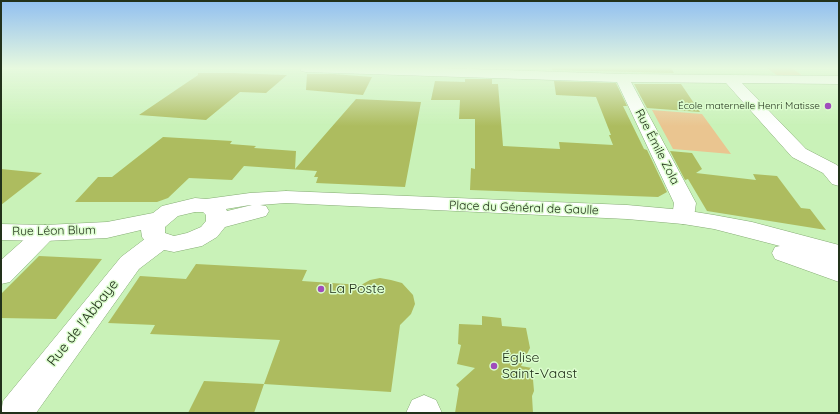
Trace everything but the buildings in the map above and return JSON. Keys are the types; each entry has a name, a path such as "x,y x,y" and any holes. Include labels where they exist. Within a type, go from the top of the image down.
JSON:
{"street":[{"name":"Rue Émile Zola","path":"627,87 685,203 683,217"},
{"path":"738,87 799,153 830,169 839,180"},
{"name":"Place du Général de Gaulle","path":"212,214 250,199 286,198 626,212 683,217 752,230 839,254"},
{"path":"195,205 212,214 209,232 193,240 174,244 158,232 170,211 182,207 195,205"},
{"name":"Place du Général de Gaulle","path":"212,214 280,210 646,226 692,231 755,244 806,260 839,273"},
{"name":"Rue Léon Blum","path":"1,232 45,233 107,230 158,232"},
{"name":"Rue de l'Abbaye","path":"15,413 130,263 158,232"},
{"path":"1,275 45,233"}],"shaded area":[{"path":"652,110 702,114 731,154 673,149"}],"place":[{"name":"École maternelle Henri Matisse","path":"828,106"},
{"name":"La Poste","path":"321,289"},
{"name":"Église Saint-Vaast","path":"494,366"}]}
